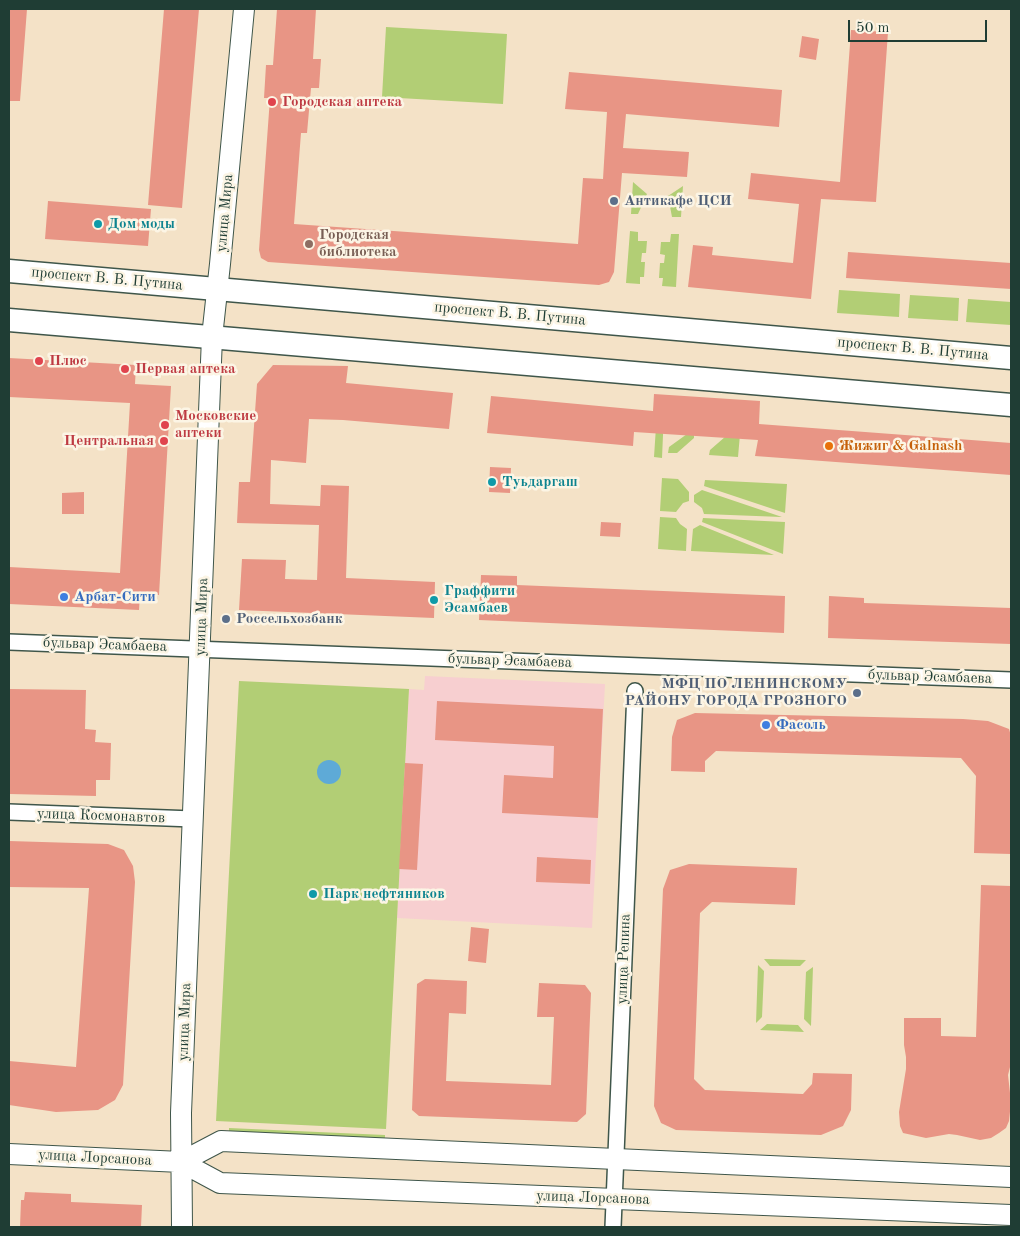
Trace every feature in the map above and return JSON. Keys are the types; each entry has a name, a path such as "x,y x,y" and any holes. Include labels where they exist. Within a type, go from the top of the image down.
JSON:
{"main road":[{"name":"улица Мира","path":"182,1227 181,1113 212,337 244,9"},
{"name":"проспект В. В. Путина","path":"9,271 1011,358"},
{"path":"9,320 1011,406"},
{"name":"улица Лорсанова","path":"181,1162 222,1141 1011,1177"},
{"name":"улица Лорсанова","path":"9,1154 181,1162 220,1183 614,1198 1003,1219"}],"street":[{"name":"бульвар Эсамбаева","path":"9,642 1011,680"},
{"name":"улица Репина","path":"613,1227 635,691"},
{"name":"улица Космонавтов","path":"9,812 193,819"}],"shaded area":[{"path":"425,676 605,684 592,928 397,918 409,689 424,690"}],"green space":[{"path":"386,27 507,34 503,104 382,97"},
{"path":"633,182 647,194 638,214 631,214"},
{"path":"683,186 681,217 672,217 668,196"},
{"path":"630,231 638,232 638,241 647,241 646,253 642,253 641,262 645,262 644,277 640,277 640,284 626,283"},
{"path":"671,234 679,234 676,287 662,286 663,278 659,278 660,263 664,263 665,255 660,254 661,242 670,242"},
{"path":"839,290 900,294 899,317 837,313"},
{"path":"910,295 959,298 958,321 908,318"},
{"path":"968,299 1011,302 1011,325 966,322"},
{"path":"657,412 664,412 662,458 654,457"},
{"path":"741,423 738,457 709,455 710,450"},
{"path":"694,429 694,438 677,453 668,453 669,447"},
{"path":"662,478 678,479 689,492 689,501 683,503 676,512 660,511"},
{"path":"705,480 787,484 785,513 704,486"},
{"path":"702,490 782,517 704,514 702,508 694,502 694,495"},
{"path":"660,517 676,518 687,529 686,551 658,549"},
{"path":"703,518 785,522 783,554 702,522"},
{"path":"700,525 774,555 691,551 693,529"},
{"name":"Парк нефтяников","path":"239,681 409,689 386,1129 216,1121"},
{"path":"764,959 806,960 800,966 770,966"},
{"path":"758,965 764,971 762,1017 756,1023"},
{"path":"813,967 811,1026 804,1019 806,972"},
{"path":"767,1024 798,1025 804,1032 760,1030"},
{"path":"229,1128 385,1135 385,1142 229,1134"}],"water":[{"path":"329,760 334,761 340,767 340,777 334,783 329,784 324,783 318,777 317,772 318,767 324,761"}],"building":[{"path":"9,9 27,9 20,101 9,101"},
{"path":"164,9 199,9 182,208 148,205"},
{"path":"277,9 316,9 313,59 321,59 319,88 311,88 307,133 301,133 294,224 578,244 583,178 603,179 607,112 565,109 569,72 782,90 779,127 626,114 623,148 689,152 687,177 622,173 614,272 609,282 599,285 268,262 261,258 259,250 270,98 264,98 266,65 273,65"},
{"path":"851,30 888,32 876,202 821,199 811,299 688,287 693,245 713,247 712,255 793,263 799,204 748,199 751,173 840,182"},
{"path":"802,36 819,39 816,60 799,57"},
{"name":"Дом моды","path":"48,201 151,209 148,246 45,239"},
{"path":"848,252 1011,263 1011,289 846,278"},
{"path":"9,358 136,365 135,384 171,386 159,595 140,594 139,610 9,604 9,567 120,573 130,403 9,397"},
{"path":"273,365 348,366 346,383 453,393 449,429 309,419 306,463 271,460 270,504 320,506 321,485 349,486 346,578 435,582 434,618 239,610 242,559 286,560 285,579 317,580 319,525 237,523 239,482 250,482 257,384"},
{"path":"654,394 760,401 759,424 1011,443 1011,475 755,456 758,440 634,432 633,446 487,433 491,396 653,411"},
{"path":"490,467 511,468 510,493 489,492"},
{"path":"84,492 84,514 62,514 62,493"},
{"path":"601,522 621,523 620,537 600,536"},
{"path":"481,575 517,576 517,585 785,596 784,633 479,620"},
{"path":"829,596 864,598 864,603 1011,608 1011,644 828,638"},
{"path":"9,689 86,690 85,729 96,730 95,742 111,743 110,780 96,780 96,796 9,794"},
{"path":"437,701 603,709 598,818 502,813 504,775 553,778 554,746 435,740"},
{"path":"695,713 963,719 988,721 1009,729 1011,736 1011,854 974,853 976,776 961,758 716,751 705,761 705,772 671,771 672,737 677,720"},
{"path":"405,763 423,764 417,870 399,869"},
{"path":"9,841 108,844 124,850 133,866 135,882 123,1085 115,1100 98,1110 56,1112 9,1105 9,1061 76,1067 89,888 9,887"},
{"path":"537,857 591,860 590,884 536,882"},
{"path":"689,864 797,868 795,905 712,902 700,913 694,1079 705,1090 803,1094 812,1084 813,1073 852,1074 851,1110 843,1126 821,1135 676,1130 661,1123 654,1106 663,889 670,870"},
{"path":"981,885 1011,886 1011,1063 1008,1075 1011,1102 1009,1121 1006,1128 999,1133 991,1138 980,1140 949,1134 926,1138 903,1133 900,1126 899,1112 906,1069 904,1018 941,1018 941,1036 976,1037"},
{"path":"471,927 489,929 486,963 468,961"},
{"path":"425,979 467,981 466,1014 449,1013 446,1081 551,1085 554,1017 537,1017 539,983 585,985 591,993 586,1114 577,1122 419,1116 412,1110 417,984"},
{"path":"25,1192 71,1194 71,1202 142,1205 141,1227 20,1227 21,1200 24,1200"}],"place":[{"name":"Городская аптека","path":"272,102"},
{"name":"Антикафе ЦСИ","path":"614,201"},
{"name":"Дом моды","path":"98,224"},
{"name":"Городская библиотека","path":"309,244"},
{"name":"Плюс","path":"39,361"},
{"name":"Первая аптека","path":"125,369"},
{"name":"Московские аптеки","path":"165,425"},
{"name":"Центральная","path":"164,441"},
{"name":"Жижиг & Galnash","path":"829,446"},
{"name":"Туьдаргаш","path":"492,482"},
{"name":"Арбат-Сити","path":"64,597"},
{"name":"Граффити Эсамбаев","path":"434,600"},
{"name":"Россельхозбанк","path":"226,619"},
{"name":"МФЦ ПО ЛЕНИНСКОМУ РАЙОНУ ГОРОДА ГРОЗНОГО","path":"857,693"},
{"name":"Фасоль","path":"766,725"},
{"name":"Парк нефтяников","path":"313,894"}]}
